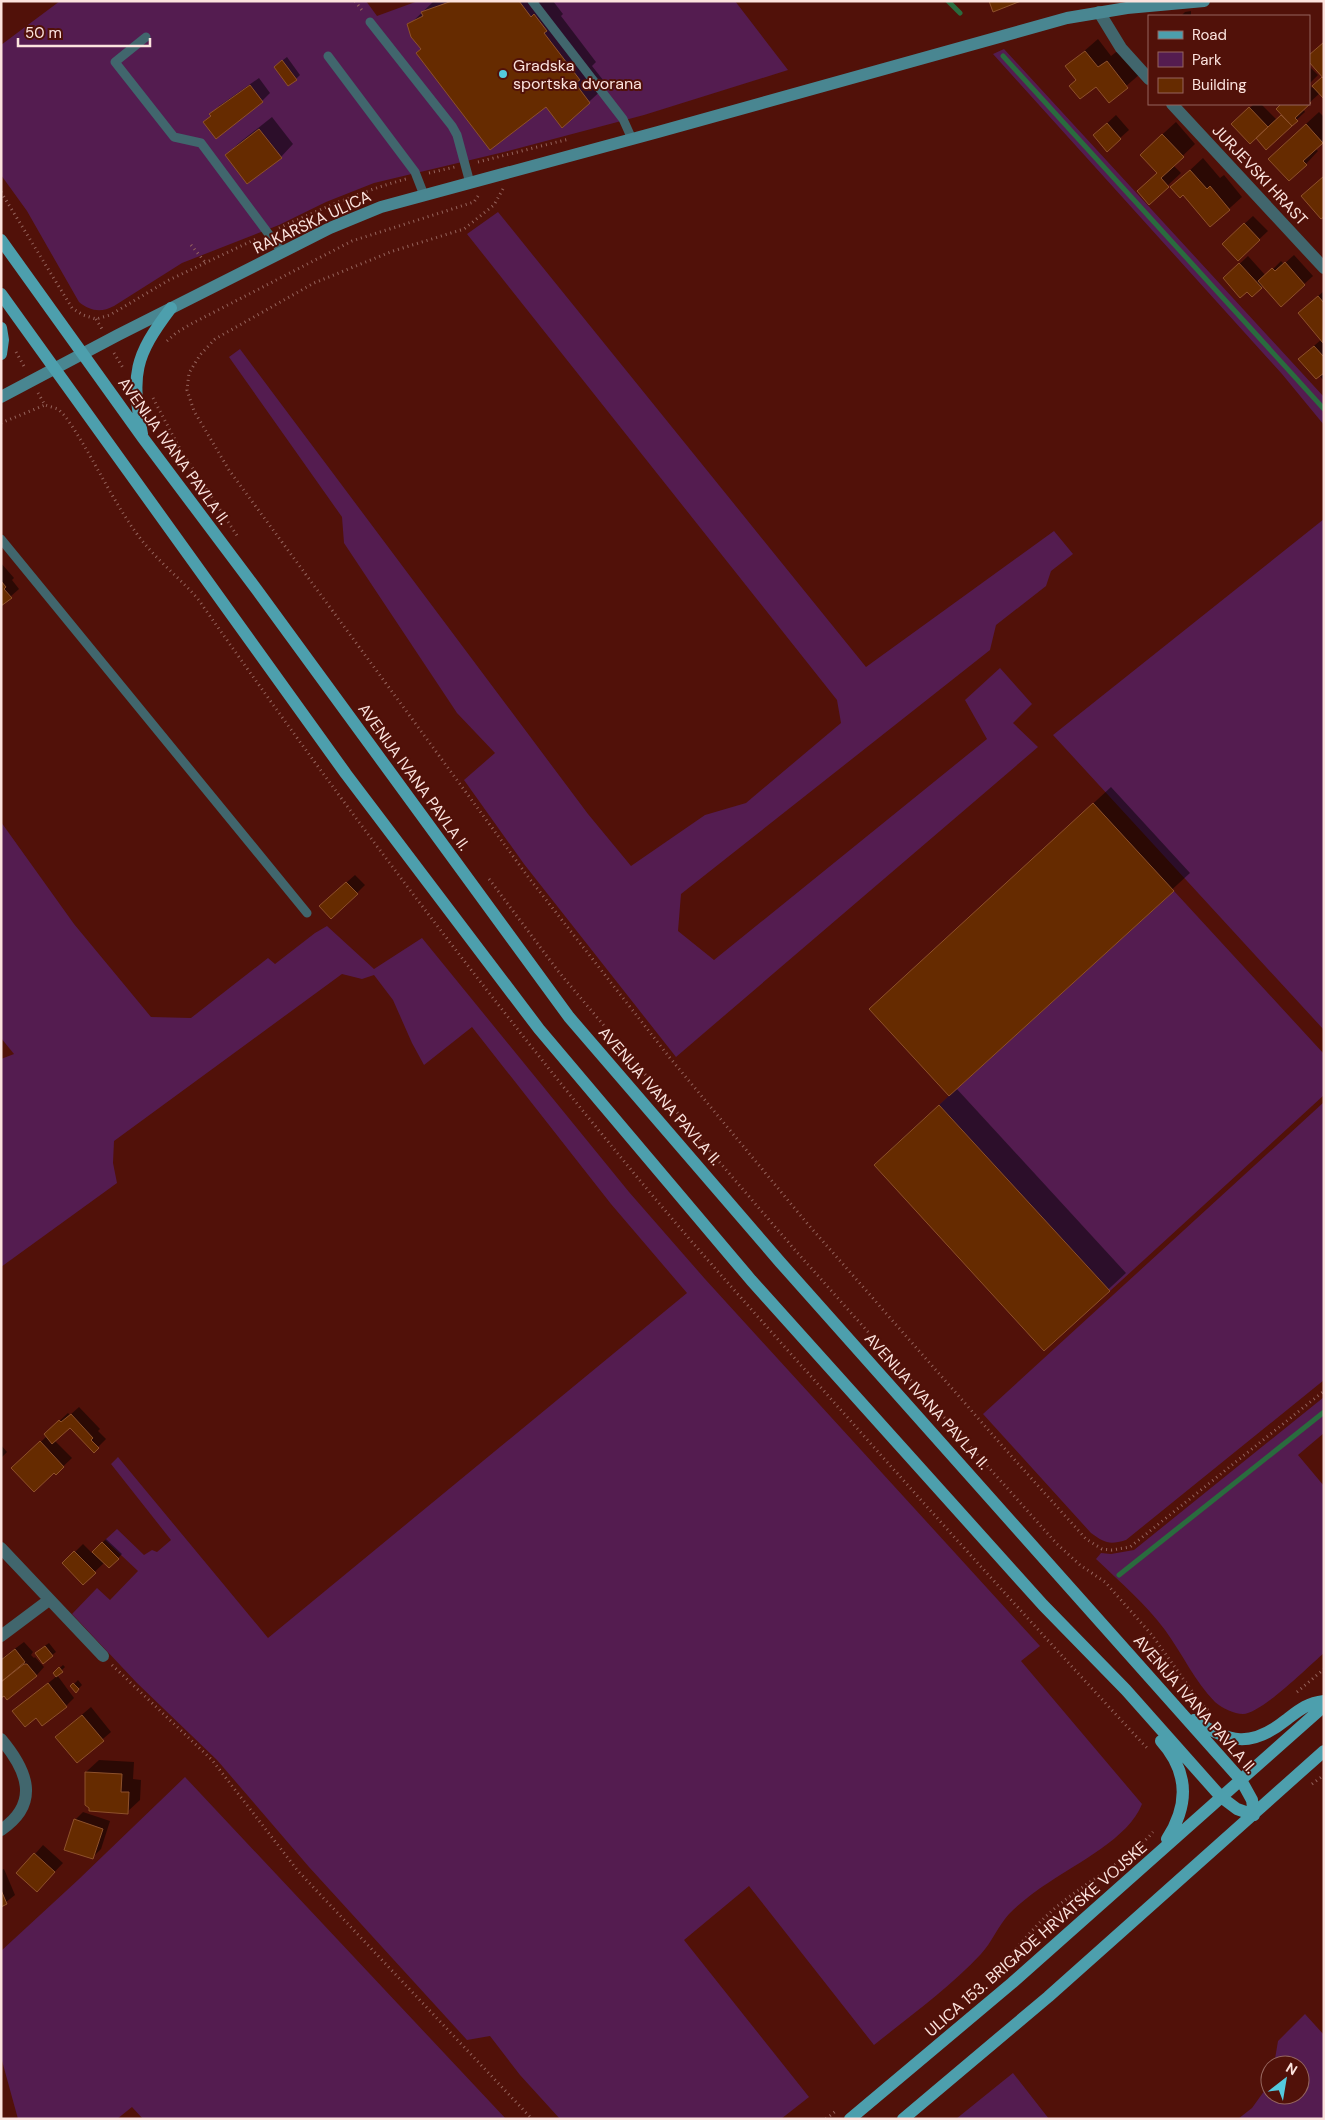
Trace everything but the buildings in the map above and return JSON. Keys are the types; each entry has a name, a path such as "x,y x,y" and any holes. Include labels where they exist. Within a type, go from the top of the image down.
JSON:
{"main road":[{"path":"1099,12 1204,1"},
{"name":"RAKARSKA ULICA","path":"1,397 330,228 381,207 939,55 1030,27 1099,12"},
{"name":"AVENIJA IVANA PAVLA II.","path":"1,240 143,438 257,590 569,1017 780,1262 1241,1780 1252,1800 1254,1815"},
{"path":"1,294 346,774 539,1029 751,1280 1043,1605 1126,1690 1221,1797 1237,1809 1254,1815"},
{"path":"143,438 138,414 136,371 148,342 171,308"},
{"path":"1,328 6,353"},
{"path":"1126,1690 1142,1719 1172,1756 1182,1782 1183,1799 1176,1826 1158,1853"},
{"path":"1181,1711 1223,1737 1241,1740 1263,1735 1305,1705 1324,1701"},
{"name":"ULICA 153. BRIGADE HRVATSKE VOJSKE","path":"850,2119 1012,1983 1324,1706"},
{"path":"903,2119 1048,1998 1324,1751"}],"street":[{"path":"1099,12 1121,48 1148,78"},
{"name":"JURJEVSKI HRAST","path":"1173,105 1324,268"},
{"path":"1,1548 48,1600 103,1656"},
{"path":"1,1636 48,1600"},
{"path":"1,1739 19,1762 23,1771 26,1790 21,1809 10,1824 1,1830"}],"lane":[{"path":"532,1 623,119 632,139"},
{"path":"370,22 452,126 457,135 470,183"},
{"path":"146,36 115,62 174,137 201,143 282,252"},
{"path":"328,56 415,172 424,195"},
{"path":"1,539 307,913"}],"path":[{"path":"513,171 494,205 464,229 393,251 314,283 215,339 200,354 190,373 187,390 194,412 229,470 529,878 670,1058 806,1222 1086,1539 1102,1549 1112,1550 1130,1547 1324,1391"},
{"path":"163,346 176,333 191,324 352,241 474,202 490,178"},
{"path":"1,192 72,308 83,315 96,319 100,326"},
{"path":"192,245 205,262"},
{"path":"6,353 17,352 23,366"},
{"path":"119,373 122,367"},
{"path":"152,390 153,397 164,422 180,450 240,540"},
{"path":"41,398 45,405"},
{"path":"1,423 45,405 58,409 65,416 138,536 198,599 425,911 529,1044 630,1168 734,1290 1090,1687 1152,1752"},
{"path":"488,878 558,971 789,1242 1057,1544 1080,1565 1104,1582 1152,1635 1199,1701 1210,1712"},
{"path":"103,1656 212,1760 298,1870 532,2119"},
{"path":"988,1982 1033,1927 1061,1903 1136,1848 1155,1830"},
{"path":"826,2119 840,2107"}],"green space":[{"path":"60,1 366,1 377,16 418,1 735,1 788,70 644,115 504,152 374,183 326,202 279,225 182,263 114,306 105,310 96,310 79,302 27,211 1,175 1,45"},
{"path":"1004,49 1324,397 1324,425 1282,374 993,54"},
{"path":"498,212 866,667 1054,531 1073,554 1051,571 1046,586 996,625 990,650 681,894 678,931 714,960 987,739 965,700 1000,668 1032,704 1013,723 1038,747 676,1057 524,864 464,780 495,753 457,713 344,543 342,517 229,357 240,349 588,814 631,866 705,815 746,803 841,723 837,700 467,234"},
{"path":"1324,519 1324,1030 1053,735"},
{"path":"1,822 74,924 151,1017 191,1018 268,958 275,964 327,926 374,969 422,938 629,1192 705,1279 1040,1646 1021,1661 1142,1804 1126,1828 1114,1839 1038,1890 1018,1906 1009,1914 985,1949 969,1966 874,2045 749,1886 684,1940 809,2097 781,2119 560,2119 520,2075 490,2036 467,2040 309,1867 217,1760 137,1683 72,1614 97,1588 110,1600 138,1571 105,1540 117,1529 144,1555 152,1550 157,1552 171,1540 111,1464 118,1457 268,1638 687,1293 611,1204 472,1027 424,1065 393,1000 374,975 362,979 342,974 114,1141 113,1163 117,1183 1,1267 1,1059 14,1054 1,1038"},
{"path":"1174,891 1324,1054 1324,1095 1110,1291 939,1105"},
{"path":"1324,1102 1324,1380 1126,1540 1111,1543 1104,1541 1091,1533 983,1414"},
{"path":"1324,1397 1324,1433 1298,1455 1324,1486 1324,1653 1273,1698 1251,1712 1236,1713 1215,1702 1195,1676 1158,1620 1096,1559 1101,1553 1111,1554 1134,1550"},
{"path":"185,1777 506,2119 143,2119 132,2107 117,2119 18,2119 1,2057 1,1951"},
{"path":"1305,2014 1324,2035 1324,2119 1238,2119 1252,2108 1260,2097 1260,2105 1310,2105 1310,2055 1276,2055 1278,2041"},
{"path":"1013,2073 1049,2119 956,2119"}],"waterway":[{"path":"948,1 960,13"},
{"path":"1003,56 1324,409"},
{"path":"1119,1575 1324,1412"}],"place":[{"name":"Gradska sportska dvorana","path":"503,74"}]}
